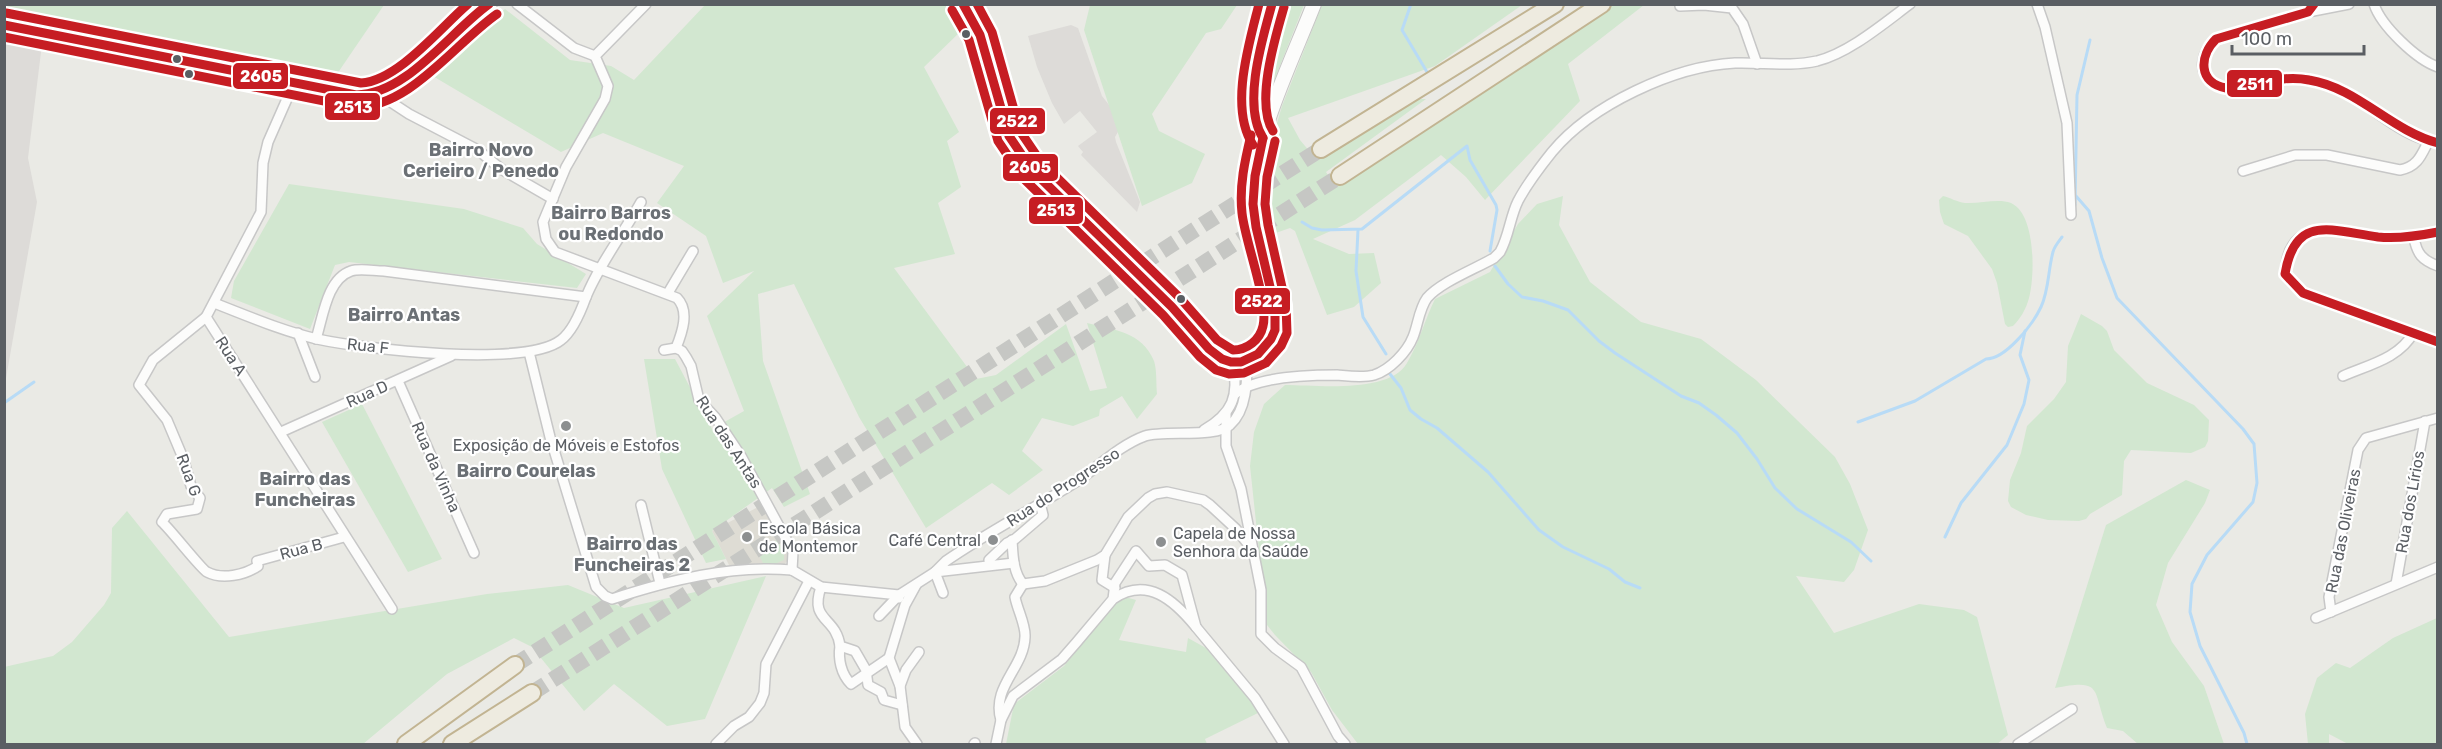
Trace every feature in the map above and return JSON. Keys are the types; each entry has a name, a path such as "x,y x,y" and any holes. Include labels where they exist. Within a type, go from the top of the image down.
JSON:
{"highway":[{"path":"1321,149 1555,4"},
{"path":"1340,176 1602,4"},
{"path":"406,744 515,665"},
{"path":"452,744 532,693"},
{"path":"394,744 442,719"}],"main road":[{"path":"4,26 356,96 377,93 403,78 475,14 490,4"},
{"path":"963,4 980,35 1003,119 1018,152 1032,170 1172,306 1216,355 1240,362 1258,354 1269,344 1275,328 1273,303 1254,215 1253,190 1256,165 1263,138 1314,4"}],"street":[{"path":"517,4 574,48 595,56 608,86 605,99 566,166 543,222 546,239 555,252 669,293 682,303 684,314 681,336 676,348 664,350"},
{"path":"595,56 646,4"},
{"path":"1263,138 1258,134 1255,122 1255,88 1261,44 1272,4"},
{"path":"1235,394 1246,387 1309,375 1373,375 1388,368 1412,339 1426,300 1437,290 1494,258 1500,252 1518,201 1553,151 1580,123 1658,80 1707,66 1800,64 1819,61 1874,32 1910,4"},
{"path":"2037,4 2045,27 2067,123 2071,215"},
{"path":"2374,4 2378,15 2422,61 2438,67"},
{"path":"1680,6 1704,5 1732,8 1743,24 1757,64"},
{"path":"2243,171 2295,155 2327,155 2400,170 2409,169 2417,163 2433,143 2391,123 2349,92 2330,85 2310,80 2279,79 2228,88 2212,83 2206,75 2203,59 2210,44 2216,39 2311,8 2342,5"},
{"name":"Rua A","path":"294,83 268,142 263,163 261,212 206,317 281,432 344,537 392,609"},
{"path":"377,93 409,114 478,150 501,169 553,199"},
{"name":"Rua F","path":"214,303 297,333 343,344 453,355 529,352 561,341 570,332 598,267 611,252 641,202"},
{"path":"2438,232 2414,238 2379,237 2339,230 2312,231 2304,234 2289,250 2285,274 2303,293 2438,342"},
{"path":"2414,238 2417,253 2427,262 2438,266"},
{"path":"669,293 693,251"},
{"path":"316,339 334,284 338,278 352,270 384,271 586,297"},
{"name":"Rua G","path":"206,317 153,360 139,385 167,420 183,458 190,486 200,498 197,509 167,514 162,522 206,572 234,575 249,572 258,566 257,561"},
{"path":"297,333 315,376"},
{"path":"2343,376 2398,352 2408,343 2413,333"},
{"name":"Rua das Antas","path":"676,348 682,351 691,366 699,400 715,417 741,456 774,515 793,552 792,570"},
{"path":"529,352 550,436 596,587 604,596 612,599 660,584 716,572 771,568 792,570 821,587 898,595"},
{"name":"Rua D","path":"281,432 453,355"},
{"path":"1226,428 1237,416 1246,387 1240,362"},
{"path":"1202,431 1226,413 1232,405 1240,362"},
{"name":"Rua da Vinha","path":"398,381 474,554"},
{"path":"1226,413 1226,446 1241,489 1261,590 1261,634 1275,648 1301,667 1338,736 1345,744"},
{"path":"2425,421 2438,418"},
{"name":"Rua das Oliveiras","path":"2331,612 2329,597 2358,450 2366,438 2425,421"},
{"name":"Rua dos Lírios","path":"2396,584 2425,421"},
{"name":"Rua do Progresso","path":"935,572 962,550 1144,437 1226,428"},
{"path":"1115,588 1102,580 1105,555 1128,517 1148,498 1167,492 1203,500 1236,529 1254,551"},
{"path":"990,565 990,560 1043,515 1040,503"},
{"path":"641,505 660,584"},
{"name":"Rua B","path":"257,561 344,537"},
{"path":"1012,540 1014,563 1018,578 1023,584"},
{"path":"1113,599 1115,583 1136,551 1149,566 1165,565 1182,575 1196,627"},
{"path":"1023,584 1045,581 1105,555"},
{"path":"879,616 898,595 935,572 1014,563"},
{"path":"2316,618 2438,567"},
{"path":"935,572 943,593"},
{"path":"716,744 734,726 749,717 760,703 764,693 766,664 809,581"},
{"path":"917,744 904,727 900,686 889,658 891,646 918,582"},
{"path":"1001,720 999,710 1007,679 1018,664 1026,637 1015,597 1023,584"},
{"path":"821,587 816,601 818,610 839,637 838,655 848,681 851,684 889,658"},
{"path":"996,744 1001,720 1014,696 1062,659 1113,599 1132,589 1143,589 1174,604 1196,627 1255,698 1284,744"},
{"path":"898,595 904,614"},
{"path":"840,646 855,651 866,670 868,685 881,692 884,700 902,705"},
{"path":"900,686 906,670 919,652"},
{"path":"2018,744 2072,709"}],"shaded area":[{"path":"1071,25 1078,28 1102,96 1123,123 1115,137 1140,202 1137,212 1081,155 1083,152 1078,146 1097,132 1080,111 1064,124 1052,103 1037,67 1028,36"},
{"path":"5,36 42,44 28,158 37,202 5,384"},
{"name":"Escola Básica de Montemor","path":"762,505 789,553 789,559 782,567 731,569 712,531"}],"green space":[{"path":"4,5 384,5 337,74 269,63 5,9"},
{"path":"705,5 948,5 962,30 924,67 959,132 947,141 961,187 938,203 955,254 894,268 976,379 996,375 1066,324 1090,391 1107,388 1087,323 1117,330 1135,338 1149,351 1154,361 1157,394 1137,419 1122,396 1100,409 1099,416 1073,426 1042,418 1022,451 1043,470 1009,495 992,483 926,528 859,417 794,284 758,294 763,361 810,494 784,507 772,488 712,531 726,559 706,563 662,469 644,359 675,359 712,429 744,411 707,316 754,271 723,283 706,236 657,203 684,166 603,133 561,152 431,75 505,9 570,60 611,66 634,80"},
{"path":"1090,5 1237,5 1221,29 1206,33 1152,114 1159,131 1205,154 1192,183 1142,206 1084,30"},
{"path":"1281,5 1304,5 1272,86 1274,92 1263,122 1260,122 1266,57"},
{"path":"1322,5 1522,5 1435,66 1288,118 1300,140 1316,159 1419,99 1426,99 1326,172 1335,186 1614,5 1644,5 1568,64 1580,101 1485,200 1466,177 1441,155 1355,220 1313,239 1349,254 1374,253 1381,283 1354,307 1327,315 1295,231 1290,228 1270,235 1262,201 1268,154 1282,106"},
{"path":"289,184 464,209 523,228 537,244 586,274 577,288 349,262 335,265 310,329 231,298 234,281"},
{"path":"1563,196 1559,225 1590,282 1641,322 1701,339 1756,380 1835,457 1850,484 1868,530 1854,570 1844,582 1796,576 1834,633 1919,604 1964,610 1977,617 2008,735 1997,744 1358,744 1332,710 1311,672 1267,625 1250,466 1254,432 1264,404 1285,385 1351,386 1385,380 1398,373 1411,355 1435,299 1490,272 1518,224 1537,204"},
{"path":"1943,196 1965,203 2000,201 2011,203 2019,209 2025,219 2032,246 2031,288 2025,310 2013,326 2008,327 2005,324 1992,269 1968,236 1944,224 1939,200"},
{"path":"2081,314 2107,331 2114,350 2147,383 2194,405 2209,420 2208,441 2205,447 2191,453 2131,450 2124,461 2122,495 2090,514 2086,519 2079,521 2048,520 2026,515 2011,507 2008,501 2010,480 2021,453 2027,426 2054,399 2066,382 2068,346"},
{"path":"362,404 442,559 408,572 322,422"},
{"path":"2186,480 2210,490 2205,503 2168,563 2156,605 2172,642 2204,686 2224,744 2138,744 2123,731 2107,728 2097,696 2089,686 2071,685 2055,688 2106,525"},
{"path":"127,511 229,637 487,594 568,585 624,608 766,576 705,719 667,726 614,684 584,711 532,647 514,638 447,674 363,744 5,744 4,667 53,656 72,642 104,605 111,593 112,528"},
{"path":"777,540 784,553 784,560 775,564 763,563 757,551"},
{"path":"1125,597 1136,600 1119,640 1186,652 1188,638 1206,648 1260,712 1205,739 1207,744 1006,744 1014,704 1064,666 1115,603"},
{"path":"2437,618 2437,744 2348,744 2329,734 2329,744 2308,744 2305,714 2317,678 2336,663 2350,668 2393,638"}],"waterway":[{"path":"1411,4 1402,30 1427,72"},
{"path":"2075,205 2077,95 2090,40"},
{"path":"1302,222 1312,228 1322,230 1362,229 1467,146 1470,160 1496,205 1490,251"},
{"path":"2076,196 2089,211 2102,258 2117,298 2243,429 2254,444 2257,483 2253,502 2207,555 2192,584 2190,612 2200,646 2244,733 2247,744"},
{"path":"1358,230 1356,271 1363,317 1386,354"},
{"path":"1858,422 1915,401 2010,347 2032,322 2041,307 2046,294 2051,259 2062,237"},
{"path":"1495,266 1508,284 1522,297 1543,301 1568,310 1599,341 1615,353 1681,396 1699,403 1716,415 1737,433 1775,488 1797,509 1851,542 1871,561"},
{"path":"1945,537 1961,503 2007,445 2024,404 2029,380 2020,355 2025,331"},
{"path":"1390,374 1401,388 1410,410 1437,428 1488,472 1539,530 1563,547 1609,569 1625,582 1640,588"},
{"path":"4,403 34,382"}],"tunnel":[{"path":"515,665 1321,149"},
{"path":"532,693 1340,176"}],"transit line":[{"name":"2522","path":"6,13 361,83 375,80 404,63 468,4"},
{"name":"2605","path":"4,25 356,95 374,92 410,74 489,4"},
{"name":"2605","path":"963,4 980,35 1009,136 1032,170 1172,307 1209,349 1222,359 1231,362 1241,362 1258,354 1271,339 1275,330 1275,308 1256,227 1253,204 1255,176 1263,138"},
{"name":"2522","path":"977,4 992,32 1020,131 1041,162 1180,298 1217,340 1233,350 1248,346 1256,340 1263,326 1264,315 1241,203 1242,183 1251,135"},
{"name":"2522","path":"1253,145 1242,113 1242,95 1246,56 1259,4"},
{"name":"2605","path":"1263,138 1257,124 1254,91 1259,54 1272,4"},
{"name":"2511","path":"2314,4 2308,12 2216,39 2206,53 2204,61 2206,75 2210,81 2226,88 2288,79 2327,84 2359,100 2404,129 2438,143"},
{"name":"2513","path":"1273,131 1268,119 1266,88 1268,70 1284,7"},
{"name":"2513","path":"952,10 969,40 998,141 1023,178 1163,315 1200,357 1216,370 1229,374 1244,373 1266,363 1281,346 1287,333 1286,305 1265,204 1267,177 1275,141"},
{"name":"2513","path":"4,37 354,107 374,105 394,98 430,72 497,14"},
{"name":"2511","path":"2438,232 2393,238 2318,230 2307,234 2297,242 2290,255 2285,274 2303,293 2438,342"}],"place":[{"name":"Exposição de Móveis e Estofos","path":"566,426"},
{"name":"Escola Básica de Montemor","path":"747,537"},
{"name":"Café Central","path":"993,540"},
{"name":"Capela de Nossa Senhora da Saúde","path":"1161,542"}],"district":[{"name":"Bairro Novo Cerieiro / Penedo","path":"481,160"},
{"name":"Bairro Barros ou Redondo","path":"611,223"},
{"name":"Bairro Antas","path":"404,315"},
{"name":"Bairro Courelas","path":"526,471"},
{"name":"Bairro das Funcheiras","path":"305,489"},
{"name":"Bairro das Funcheiras 2","path":"632,554"}]}
